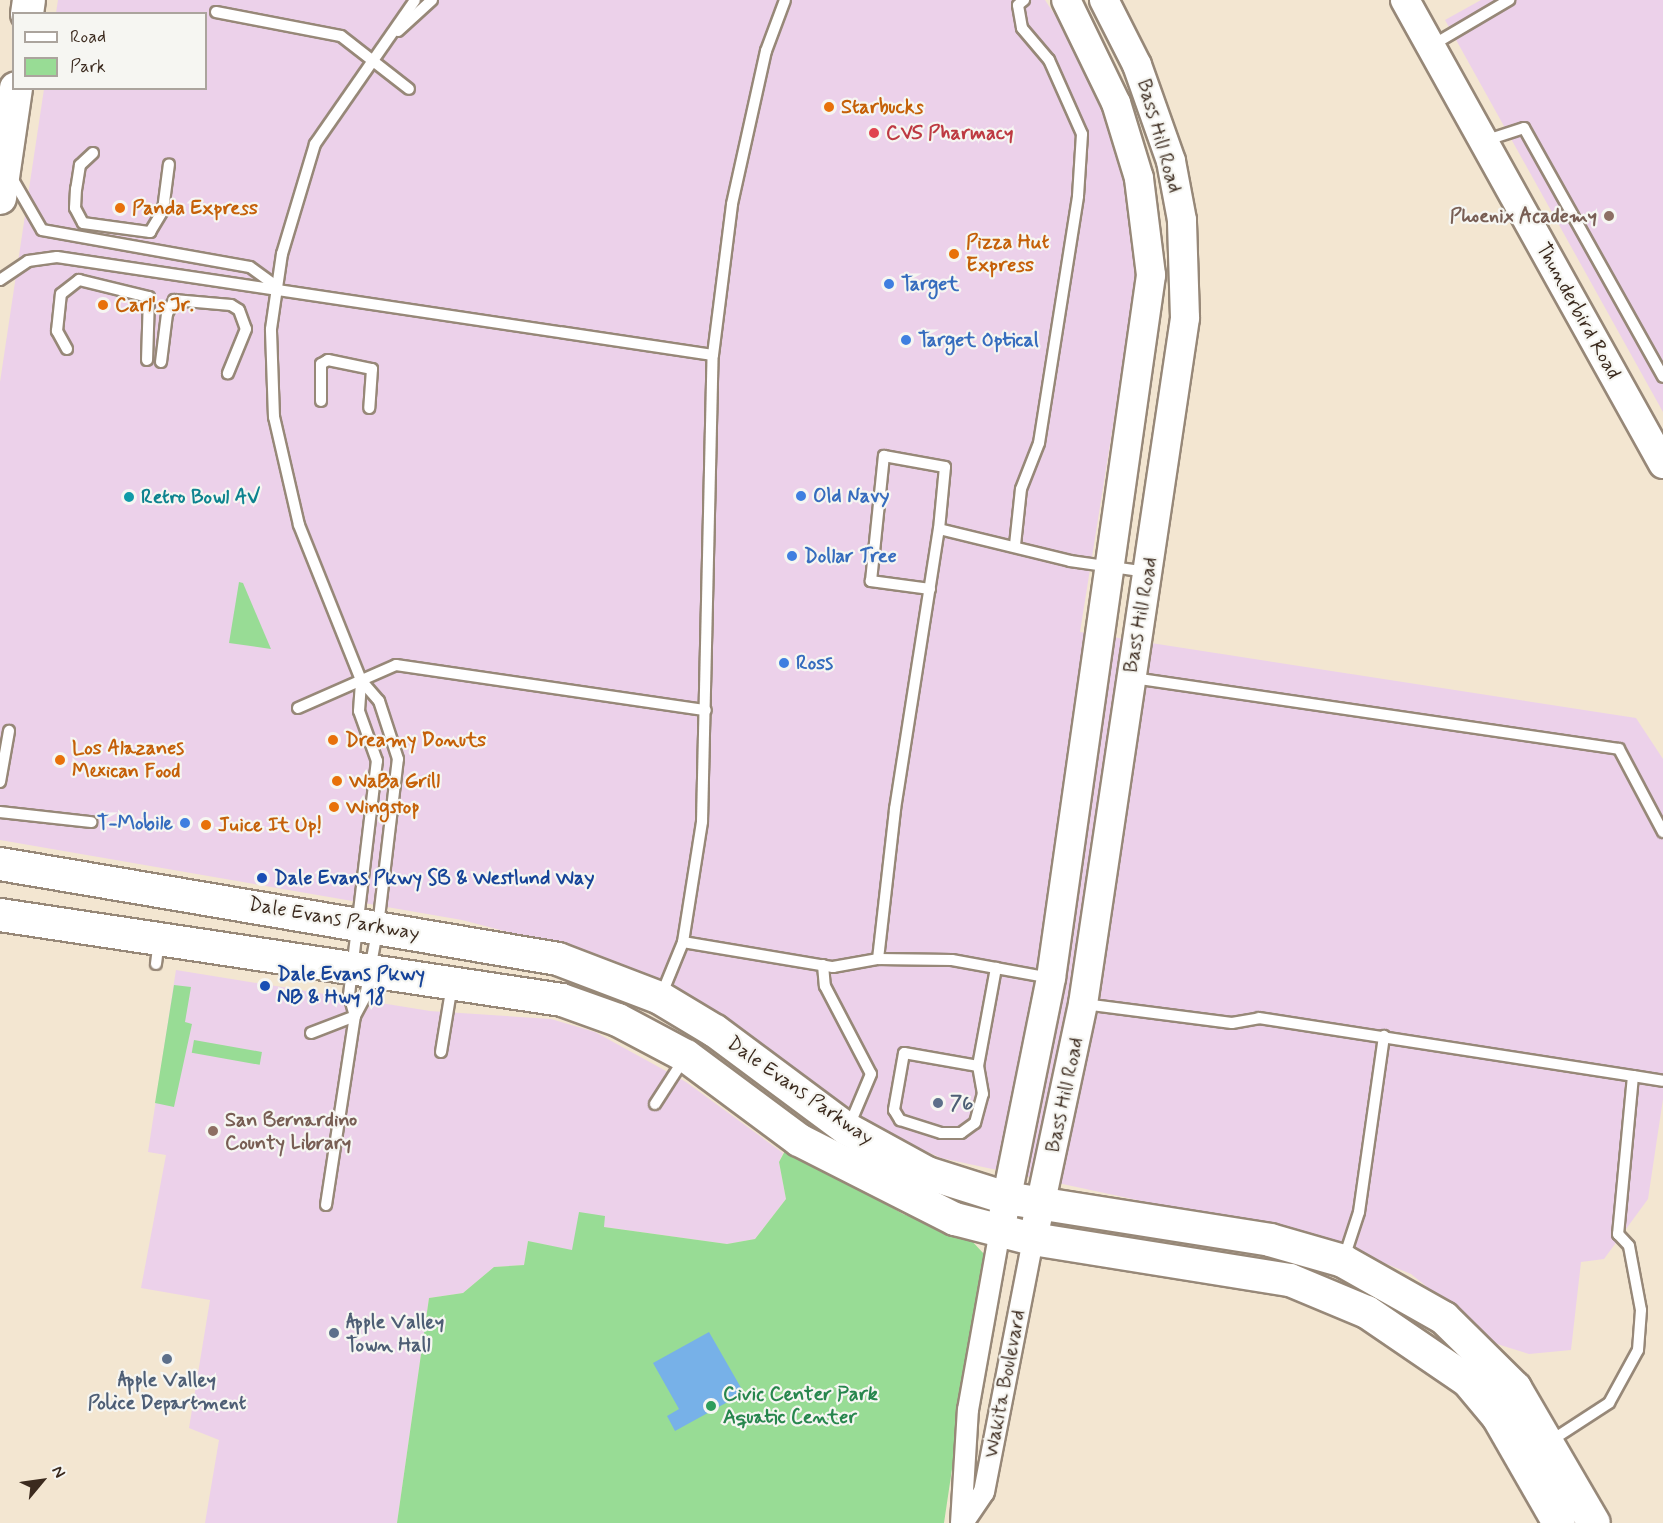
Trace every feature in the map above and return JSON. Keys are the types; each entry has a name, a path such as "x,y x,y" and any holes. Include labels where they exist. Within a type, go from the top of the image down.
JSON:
{"main road":[{"name":"Bass Hill Road","path":"1000,1231 1051,978 1151,275 1139,178 1116,103 1066,0"},
{"name":"Bass Hill Road","path":"1034,1239 1083,1004 1185,318 1182,220 1155,108 1104,0"},
{"name":"Thunderbird Road","path":"1405,0 1659,448"},
{"path":"0,198 16,90"},
{"name":"Dale Evans Parkway","path":"0,864 368,924 558,959 660,998 715,1031 847,1129 927,1173 1006,1198 1270,1240 1343,1261 1444,1318 1515,1388 1550,1442 1594,1523"},
{"name":"Dale Evans Parkway","path":"0,915 158,952 361,971 562,1000 618,1020 686,1056 799,1140 854,1172 955,1219 1034,1239 1290,1280 1367,1312 1468,1381 1522,1458 1559,1523"}],"street":[{"name":"Wakita Boulevard","path":"962,1523 968,1410 1000,1231"},
{"name":"Wakita Boulevard","path":"962,1523 984,1492 1034,1239"}],"lane":[{"path":"326,1205 368,924 398,759 379,701 361,680 299,525 274,417 276,285 315,144 372,58 415,0"},
{"path":"386,41 432,0"},
{"path":"660,998 683,942 698,870 706,710 713,355 737,183 766,51 785,0"},
{"path":"1015,545 1021,489 1039,443 1078,196 1082,134 1049,60 1022,28 1018,5 1024,0"},
{"path":"1431,46 1509,0"},
{"path":"216,12 341,36 409,89"},
{"path":"1484,141 1524,128 1663,377"},
{"path":"6,151 14,187 42,230 250,267 276,285"},
{"path":"93,153 80,165 76,189 75,208 83,223 150,232 163,210 169,164"},
{"path":"0,280 28,261 57,257 237,286 276,285 713,355"},
{"path":"68,349 57,331 61,294 79,280 149,297 147,360"},
{"path":"161,362 174,300 231,305 239,310 246,329 228,373"},
{"path":"321,401 321,364 328,360 372,369 369,408"},
{"path":"879,959 895,809 930,589 939,529 945,466 884,456 871,581 930,589"},
{"path":"939,529 1111,567 1148,572"},
{"path":"298,708 396,665 706,710"},
{"path":"1130,677 1619,749 1663,832"},
{"path":"355,1016 349,995 361,971 368,924 376,761 359,711 361,680"},
{"path":"0,782 9,731"},
{"path":"0,812 91,822"},
{"path":"683,942 823,965 879,959 952,960 1051,978"},
{"path":"823,965 825,986 871,1074 847,1129"},
{"path":"978,1066 904,1053 894,1110 900,1120 960,1133 980,1111 978,1066 996,968"},
{"path":"441,1052 452,983"},
{"path":"1083,1004 1232,1023 1258,1018 1663,1081"},
{"path":"311,1033 355,1016"},
{"path":"1343,1261 1359,1212 1384,1036"},
{"path":"655,1104 686,1056"},
{"path":"1522,1458 1609,1403 1638,1350 1641,1310 1629,1246 1618,1234 1633,1076"}],"shaded area":[{"path":"58,0 1045,0 1076,47 1111,131 1125,182 1137,275 1080,632 1636,718 1663,759 1663,1099 1648,1199 1604,1259 1581,1262 1571,1350 1529,1354 1497,1344 1411,1274 1333,1242 941,1158 861,1122 689,997 574,949 462,920 0,840 0,382 44,90 207,90 207,12 56,12"},
{"name":"Phoenix Academy","path":"1481,0 1663,0 1663,412 1445,20"},
{"path":"176,970 430,1011 551,1019 595,1032 686,1082 783,1153 779,1162 786,1199 755,1239 727,1244 604,1227 580,1212 573,1251 528,1241 524,1265 494,1267 463,1293 429,1298 397,1523 205,1523 219,1440 189,1428 210,1300 141,1288 166,1155 148,1152"}],"green space":[{"path":"239,582 243,583 271,649 229,643"},
{"path":"174,985 191,987 185,1022 192,1024 174,1107 155,1103"},
{"path":"194,1040 262,1052 260,1065 192,1053"},
{"path":"787,1147 903,1214 970,1239 984,1254 944,1523 397,1523 429,1298 463,1293 494,1267 524,1265 528,1241 572,1250 579,1212 605,1216 604,1227 727,1244 755,1239 786,1199 779,1162"}],"water":[{"path":"709,1332 744,1393 675,1431 667,1416 679,1409 653,1363"}],"place":[{"name":"Starbucks","path":"829,107"},
{"name":"CVS Pharmacy","path":"874,133"},
{"name":"Panda Express","path":"120,208"},
{"name":"Phoenix Academy","path":"1609,216"},
{"name":"Pizza Hut Express","path":"954,254"},
{"name":"Target","path":"889,284"},
{"name":"Carl's Jr.","path":"103,305"},
{"name":"Target Optical","path":"906,340"},
{"name":"Old Navy","path":"801,496"},
{"name":"Retro Bowl AV","path":"129,497"},
{"name":"Dollar Tree","path":"792,556"},
{"name":"Ross","path":"784,663"},
{"name":"Dreamy Donuts","path":"333,740"},
{"name":"Los Alazanes Mexican Food","path":"60,760"},
{"name":"WaBa Grill","path":"337,781"},
{"name":"Wingstop","path":"334,807"},
{"name":"T-Mobile","path":"185,823"},
{"name":"Juice It Up!","path":"206,825"},
{"name":"Dale Evans Pkwy SB & Westlund Way","path":"262,878"},
{"name":"Dale Evans Pkwy NB & Hwy 18","path":"265,986"},
{"name":"76","path":"938,1103"},
{"name":"San Bernardino County Library","path":"213,1131"},
{"name":"Apple Valley Town Hall","path":"334,1333"},
{"name":"Apple Valley Police Department","path":"167,1359"},
{"name":"Civic Center Park Aquatic Center","path":"711,1406"}]}
